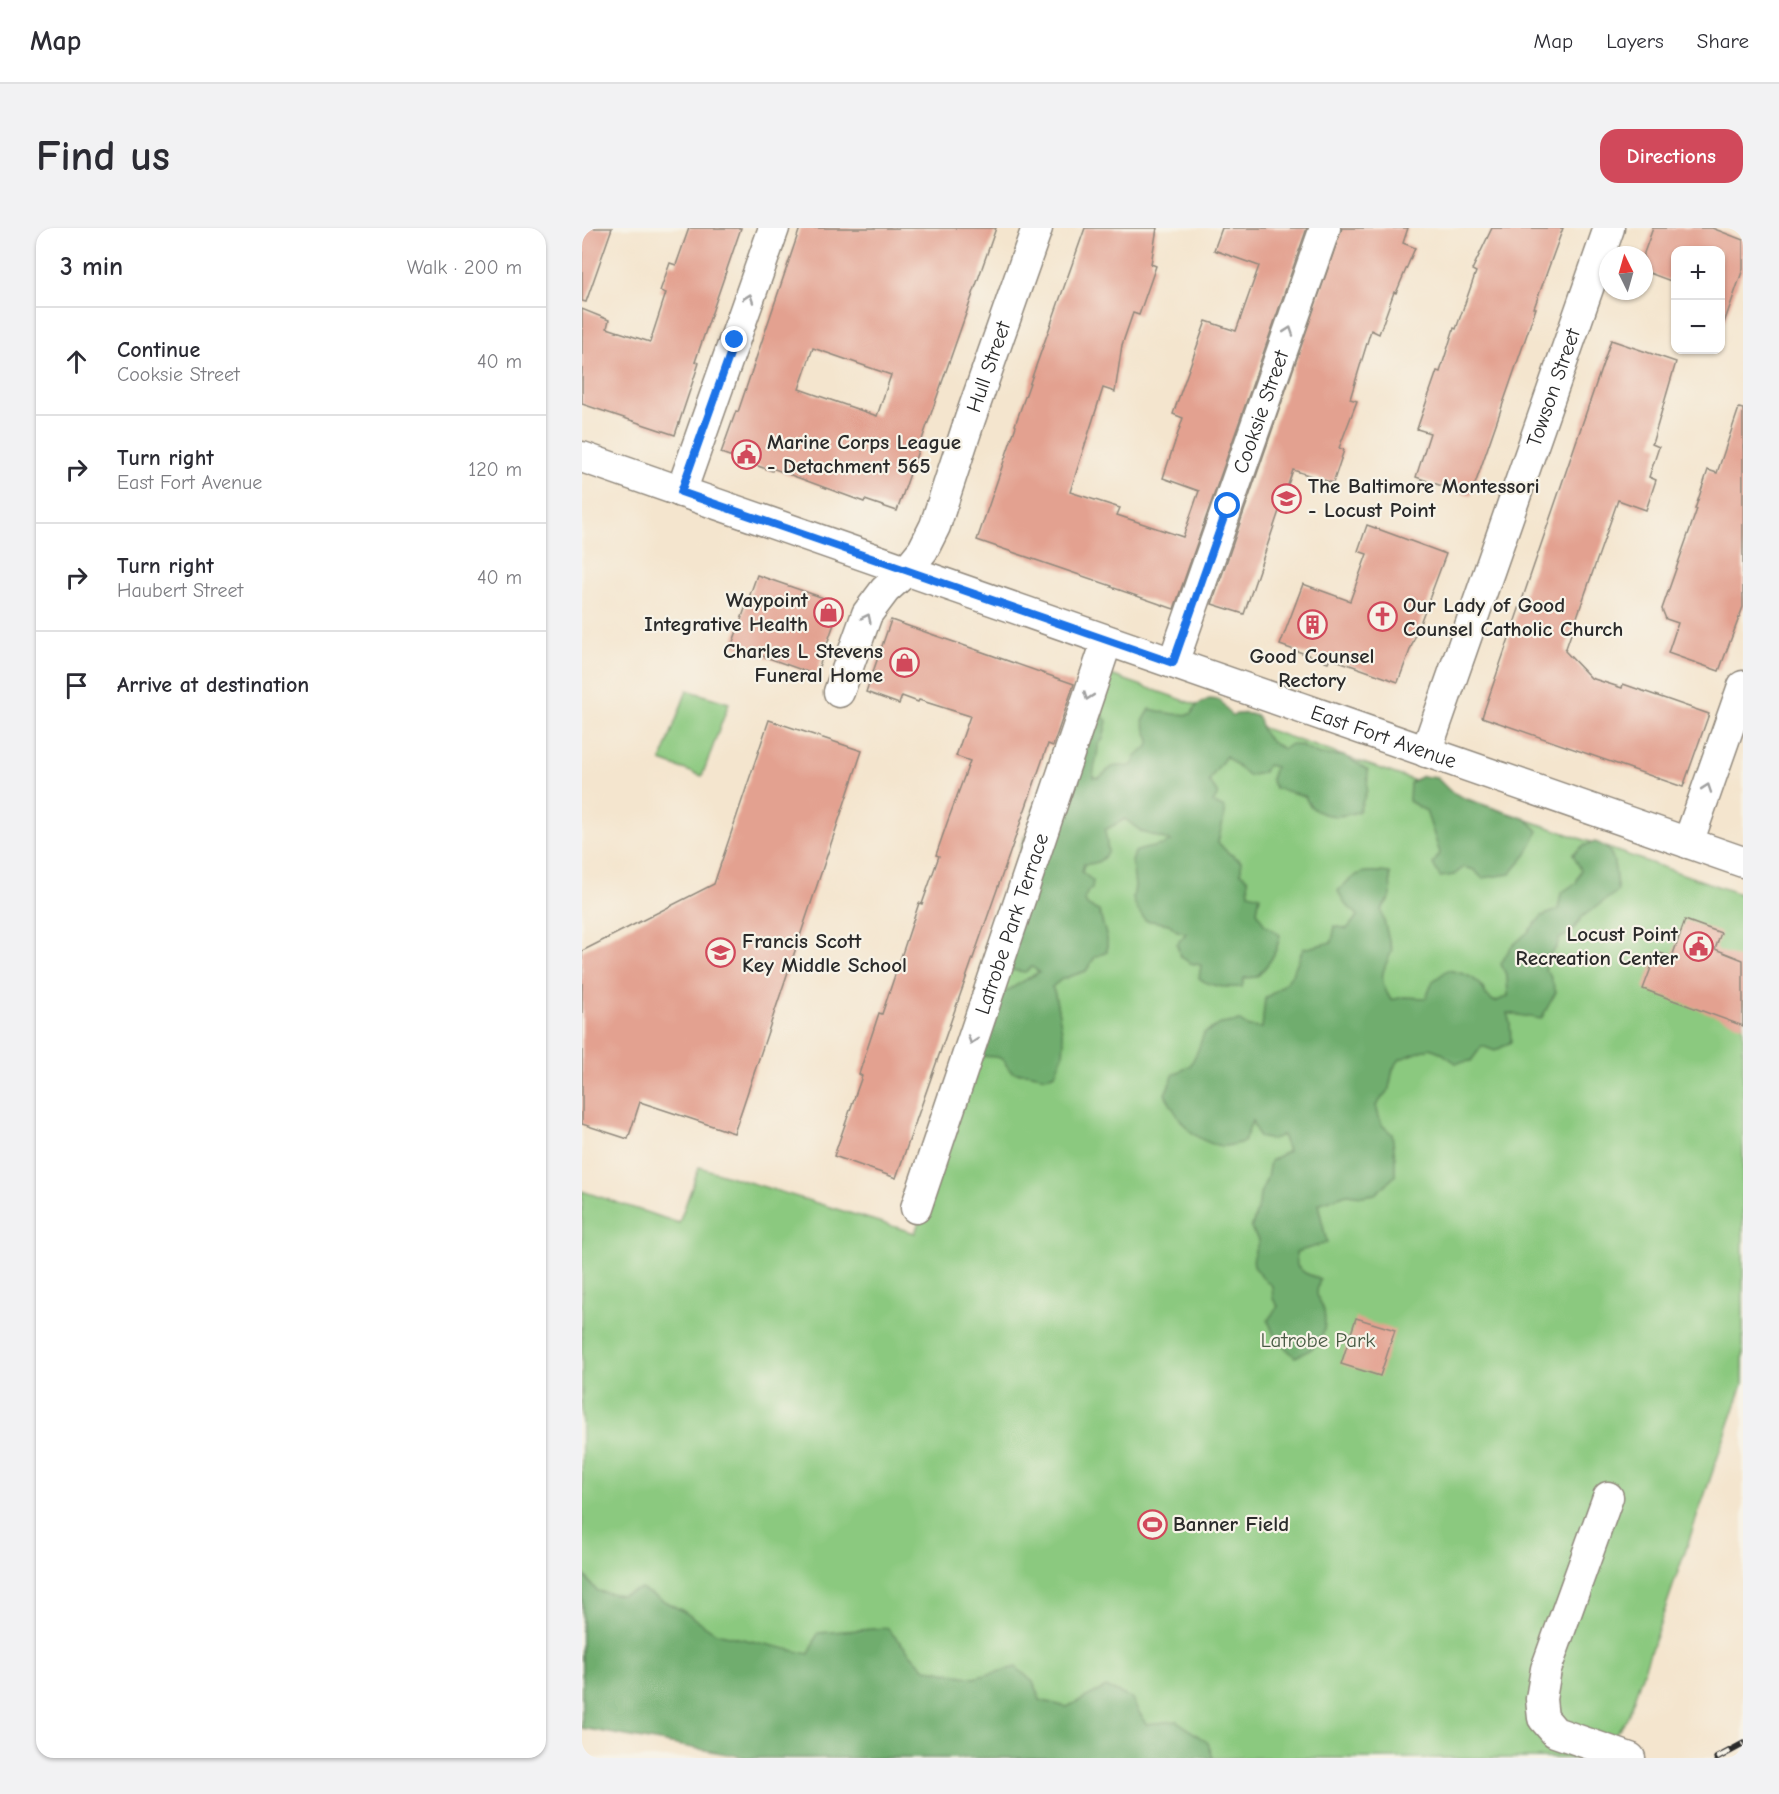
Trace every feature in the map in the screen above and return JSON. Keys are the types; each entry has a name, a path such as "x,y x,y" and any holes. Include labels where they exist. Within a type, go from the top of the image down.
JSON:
{"street":[{"path":"681,492 774,228"},
{"name":"Hull Street","path":"839,692 867,614 885,590 906,571 923,550 935,526 1037,228"},
{"name":"Cooksie Street","path":"1173,663 1325,228"},
{"name":"Towson Street","path":"1426,752 1609,228"},
{"name":"East Fort Avenue","path":"582,457 1743,862"},
{"name":"Latrobe Park Terrace","path":"916,1208 1107,641"},
{"path":"1688,843 1743,686"},
{"path":"1608,1497 1546,1669 1541,1699 1543,1718 1555,1732 1630,1758"}],"green space":[{"name":"Latrobe Park","path":"1111,675 1743,895 1743,1384 1627,1719 1605,1746 1601,1758 789,1758 582,1720 582,1191 679,1223 699,1167 915,1233"},
{"path":"687,690 729,703 702,776 661,761"},
{"path":"1209,699 1220,700 1231,715 1256,716 1266,736 1274,744 1284,749 1291,744 1319,755 1345,756 1368,770 1367,790 1359,811 1335,816 1320,813 1314,809 1305,796 1275,788 1271,779 1275,767 1268,765 1262,773 1248,776 1226,756 1209,781 1218,794 1213,803 1225,808 1218,842 1227,852 1241,861 1241,873 1248,879 1249,893 1260,896 1257,911 1264,924 1280,935 1272,958 1257,977 1244,978 1242,987 1219,986 1199,978 1201,965 1190,963 1180,956 1177,944 1186,933 1177,931 1169,924 1145,920 1133,899 1135,886 1132,862 1135,852 1171,841 1142,832 1125,819 1105,830 1108,852 1098,862 1084,864 1082,872 1093,881 1092,889 1088,891 1084,900 1088,906 1099,911 1107,938 1107,952 1095,957 1086,971 1062,979 1052,987 1064,1041 1063,1055 1055,1074 1045,1077 1015,1073 1009,1069 1004,1060 981,1056 995,998 1039,972 1032,967 1025,972 1012,970 1009,959 1021,846 1025,836 1033,834 1033,810 1090,713 1100,713 1107,721 1103,739 1098,745 1093,777 1099,778 1112,767 1129,767 1134,763 1135,756 1147,748 1150,741 1143,721 1150,709 1175,714 1191,714 1197,705"},
{"path":"1422,776 1437,778 1450,791 1466,799 1526,819 1538,831 1527,854 1510,874 1482,878 1474,870 1464,867 1454,875 1440,877 1433,864 1440,853 1426,811 1409,801 1410,783"},
{"path":"1595,842 1603,845 1612,855 1618,891 1582,917 1571,933 1559,939 1556,948 1549,955 1545,970 1549,973 1556,992 1541,1019 1507,1013 1511,1042 1495,1051 1482,1046 1471,1061 1456,1063 1430,1048 1400,1059 1393,1069 1389,1089 1376,1106 1381,1124 1392,1134 1395,1176 1375,1194 1362,1196 1347,1194 1318,1204 1327,1243 1296,1252 1297,1266 1305,1273 1320,1279 1317,1293 1324,1311 1324,1328 1315,1346 1295,1357 1275,1338 1268,1320 1278,1306 1273,1299 1272,1286 1260,1276 1254,1266 1254,1255 1259,1241 1251,1229 1270,1161 1288,1151 1282,1135 1271,1140 1259,1137 1252,1121 1244,1142 1221,1146 1201,1139 1187,1128 1165,1094 1174,1074 1190,1066 1204,1033 1221,1024 1240,1021 1249,1027 1262,1028 1265,998 1290,978 1303,949 1332,942 1335,926 1347,929 1358,915 1345,904 1338,891 1350,879 1361,873 1390,873 1391,896 1381,910 1392,951 1382,976 1384,987 1391,1000 1404,997 1426,998 1433,981 1448,970 1465,974 1476,980 1488,997 1495,1002 1508,996 1507,977 1501,964 1510,948 1542,916 1558,910 1561,893 1576,883 1581,870 1573,854 1583,846"},
{"path":"582,1572 597,1591 621,1595 641,1589 683,1611 716,1633 809,1654 818,1633 887,1628 924,1668 974,1678 1016,1667 1033,1682 1040,1700 1067,1707 1106,1687 1131,1698 1146,1724 1177,1721 1208,1743 1213,1758 749,1758 582,1728"}],"building":[{"path":"582,228 612,228 586,302 582,301"},
{"path":"689,228 741,228 695,362 699,363 675,435 582,404 582,309 609,320 607,328 650,342 666,293 660,291 670,263 676,265"},
{"path":"800,228 996,228 897,511 721,453 736,411 738,412","holes":["813,348 891,375 877,416 799,389"]},
{"path":"1085,228 1157,228 1151,264 1156,266 1139,315 1133,313 1122,345 1115,392 1103,388 1070,492 1120,508 1117,515 1183,537 1199,491 1163,478 1183,418 1173,414 1206,321 1236,331 1259,266 1214,250 1222,228 1307,228 1174,609 977,540"},
{"path":"1342,228 1408,228 1403,243 1415,248 1396,293 1394,292 1379,334 1371,330 1350,399 1357,401 1339,448 1344,450 1333,483 1293,470 1244,614 1212,604"},
{"path":"1492,228 1563,228 1471,496 1416,477 1430,433 1417,429 1476,272 1472,270"},
{"path":"1653,228 1712,228 1743,240 1743,269 1725,320 1725,246 1671,246 1671,281 1653,274 1653,246 1647,246"},
{"path":"1611,340 1676,362 1652,444 1659,447 1649,477 1656,480 1646,510 1618,500 1565,651 1591,678 1622,688 1623,684 1709,714 1683,787 1482,717"},
{"path":"1739,408 1743,409 1743,607 1719,671 1668,653 1678,623 1666,619 1662,609 1697,509 1695,509 1708,470 1717,473"},
{"name":"Our Lady of Good Counsel Catholic Church","path":"1367,525 1446,554 1398,682 1330,658 1328,662 1280,645 1303,584 1350,601 1367,554 1358,551"},
{"path":"757,575 841,604 816,675 732,645"},
{"path":"891,620 1074,684 1053,746 1048,744 896,1178 834,1156 862,1076 859,1074 879,1013 882,1014 919,903 922,904 939,856 936,855 970,761 956,756 970,716 902,696 899,704 866,692"},
{"path":"769,720 862,751 734,1133 640,1102 628,1139 582,1124 582,951 714,884"},
{"path":"1685,920 1721,933 1715,949 1743,960 1743,1026 1643,989 1657,952 1672,957"},
{"path":"1356,1318 1395,1330 1380,1376 1341,1364"}],"railway":[{"path":"1717,1758 1743,1744"}],"place":[{"name":"Marine Corps League - Detachment 565","path":"746,454"},
{"name":"The Baltimore Montessori - Locust Point","path":"1287,498"},
{"name":"Waypoint Integrative Health","path":"829,612"},
{"name":"Our Lady of Good Counsel Catholic Church","path":"1382,617"},
{"name":"Good Counsel Rectory","path":"1312,625"},
{"name":"Charles L Stevens Funeral Home","path":"904,663"},
{"name":"Locust Point Recreation Center","path":"1699,946"},
{"name":"Francis Scott Key Middle School","path":"721,953"},
{"name":"Banner Field","path":"1152,1524"}],"route":[{"path":"735,340 681,492 1173,663 1228,506"}]}
